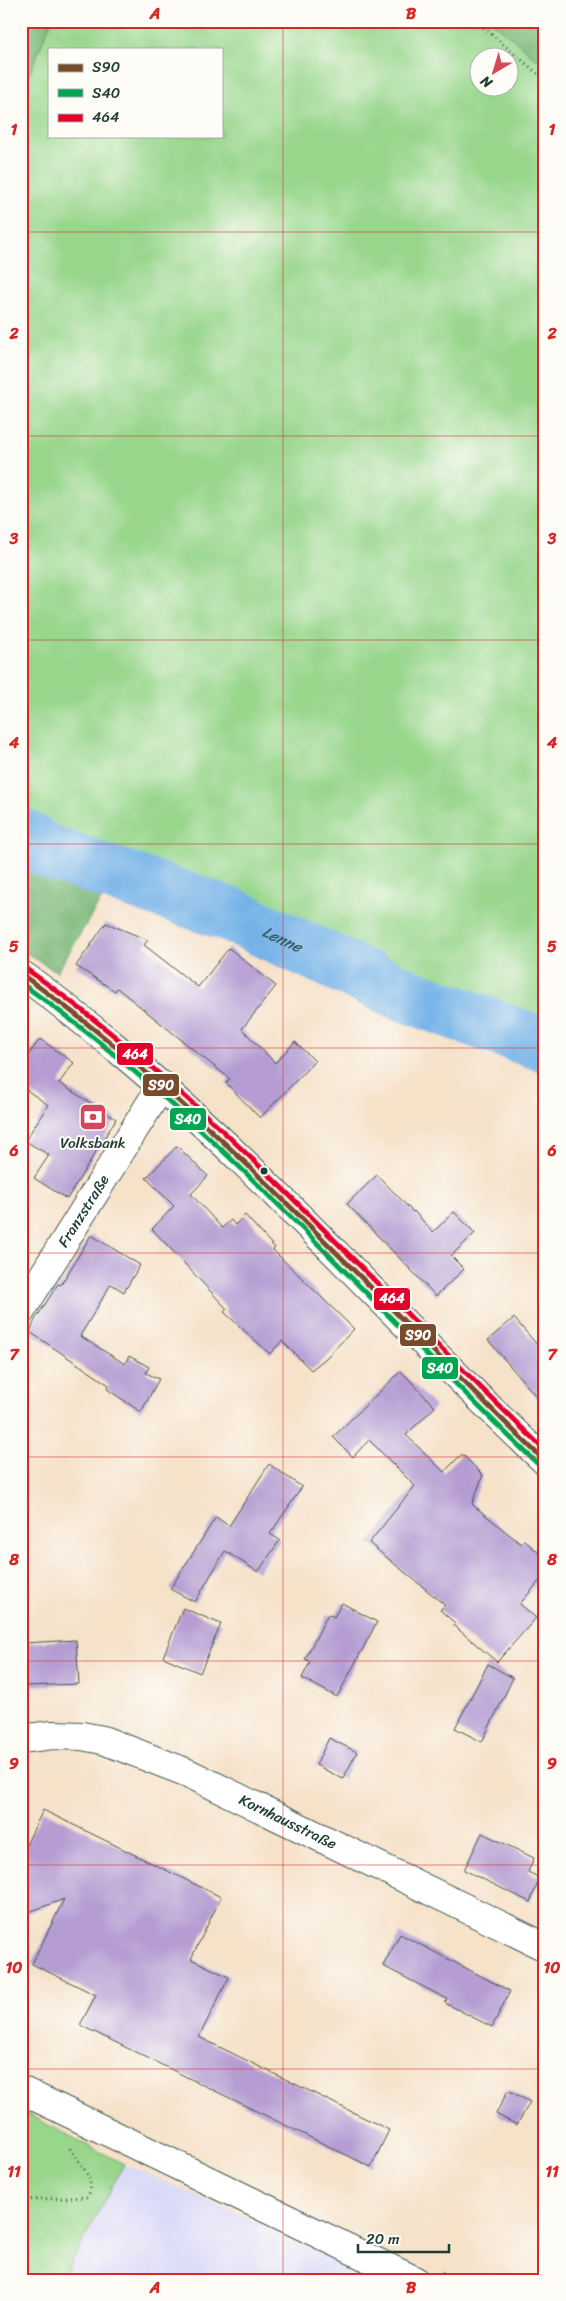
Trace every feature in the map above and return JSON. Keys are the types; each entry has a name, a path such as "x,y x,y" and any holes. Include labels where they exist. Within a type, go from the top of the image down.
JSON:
{"street":[{"path":"21,974 80,1018 162,1085 292,1208 453,1373 545,1462"},
{"name":"Franzstraße","path":"21,1312 162,1085"},
{"name":"Kornhausstraße","path":"21,1739 52,1735 82,1736 103,1740 188,1773 545,1947"},
{"path":"21,2090 414,2280"}],"path":[{"path":"476,21 545,80"},
{"path":"21,2200 80,2198 87,2197 90,2194 91,2186 89,2179 63,2137 59,2125 61,2109"}],"shaded area":[{"path":"124,2164 388,2280 62,2280"}],"green space":[{"path":"21,21 51,21 21,95"},
{"path":"51,21 492,21 545,66 545,1033 430,999 130,852 21,816 21,95"},
{"path":"492,21 545,21 545,66"},
{"path":"21,816 130,852 57,972 21,950"},
{"path":"21,2111 124,2164 62,2280 21,2280"}],"building":[{"path":"106,923 148,940 144,945 198,987 229,948 276,986 242,1029 275,1063 295,1042 315,1061 260,1118 226,1083 230,1079 117,988 115,991 76,966"},
{"path":"40,1039 74,1063 59,1083 116,1119 67,1199 34,1178 49,1155 25,1141 48,1105 21,1086 21,1065"},
{"path":"177,1146 208,1176 191,1194 222,1228 231,1220 235,1225 245,1215 275,1248 273,1250 354,1329 326,1358 311,1370 282,1341 270,1354 224,1312 227,1309 152,1229 174,1206 146,1178"},
{"path":"377,1175 433,1232 454,1212 475,1233 451,1256 464,1269 436,1296 347,1204"},
{"path":"91,1235 140,1265 124,1292 111,1284 80,1336 125,1364 129,1356 149,1367 146,1373 159,1379 141,1412 107,1389 109,1385 30,1332 35,1320 58,1284 61,1285"},
{"path":"514,1318 545,1354 545,1407 488,1340"},
{"path":"401,1371 435,1407 406,1435 444,1472 462,1454 483,1475 472,1504 521,1544 524,1540 545,1558 545,1574 520,1604 536,1618 497,1662 453,1625 455,1623 440,1610 445,1605 369,1543 415,1486 369,1440 353,1457 333,1437"},
{"path":"269,1464 302,1487 270,1534 280,1540 258,1572 225,1551 195,1602 170,1589 216,1517 229,1526"},
{"path":"342,1603 377,1622 337,1697 302,1678 310,1662 305,1659 328,1614 334,1617"},
{"path":"183,1608 221,1624 200,1673 163,1657"},
{"path":"76,1640 79,1684 26,1686 24,1643"},
{"path":"488,1664 513,1678 482,1742 455,1728"},
{"path":"329,1738 357,1752 343,1779 316,1765"},
{"path":"43,1810 221,1897 191,1959 229,1977 199,2037 389,2130 371,2167 80,2025 96,1995 32,1964 64,1899 21,1915 21,1855"},
{"path":"482,1833 534,1858 528,1872 540,1878 530,1902 464,1870"},
{"path":"400,1934 510,1991 492,2027 445,2003 447,1999 383,1966"},
{"path":"508,2090 530,2102 517,2125 496,2114"}],"waterway":[{"name":"Lenne","path":"21,835 49,852 231,915 398,992 545,1045"}],"transit line":[{"name":"464","path":"25,968 96,1021 164,1078 230,1138 294,1199 545,1450"},
{"name":"S90","path":"21,974 92,1028 161,1085 227,1145 545,1461"},
{"name":"S40","path":"21,983 92,1036 160,1093 225,1153 540,1466"}],"place":[{"name":"Volksbank","path":"93,1117"}]}
